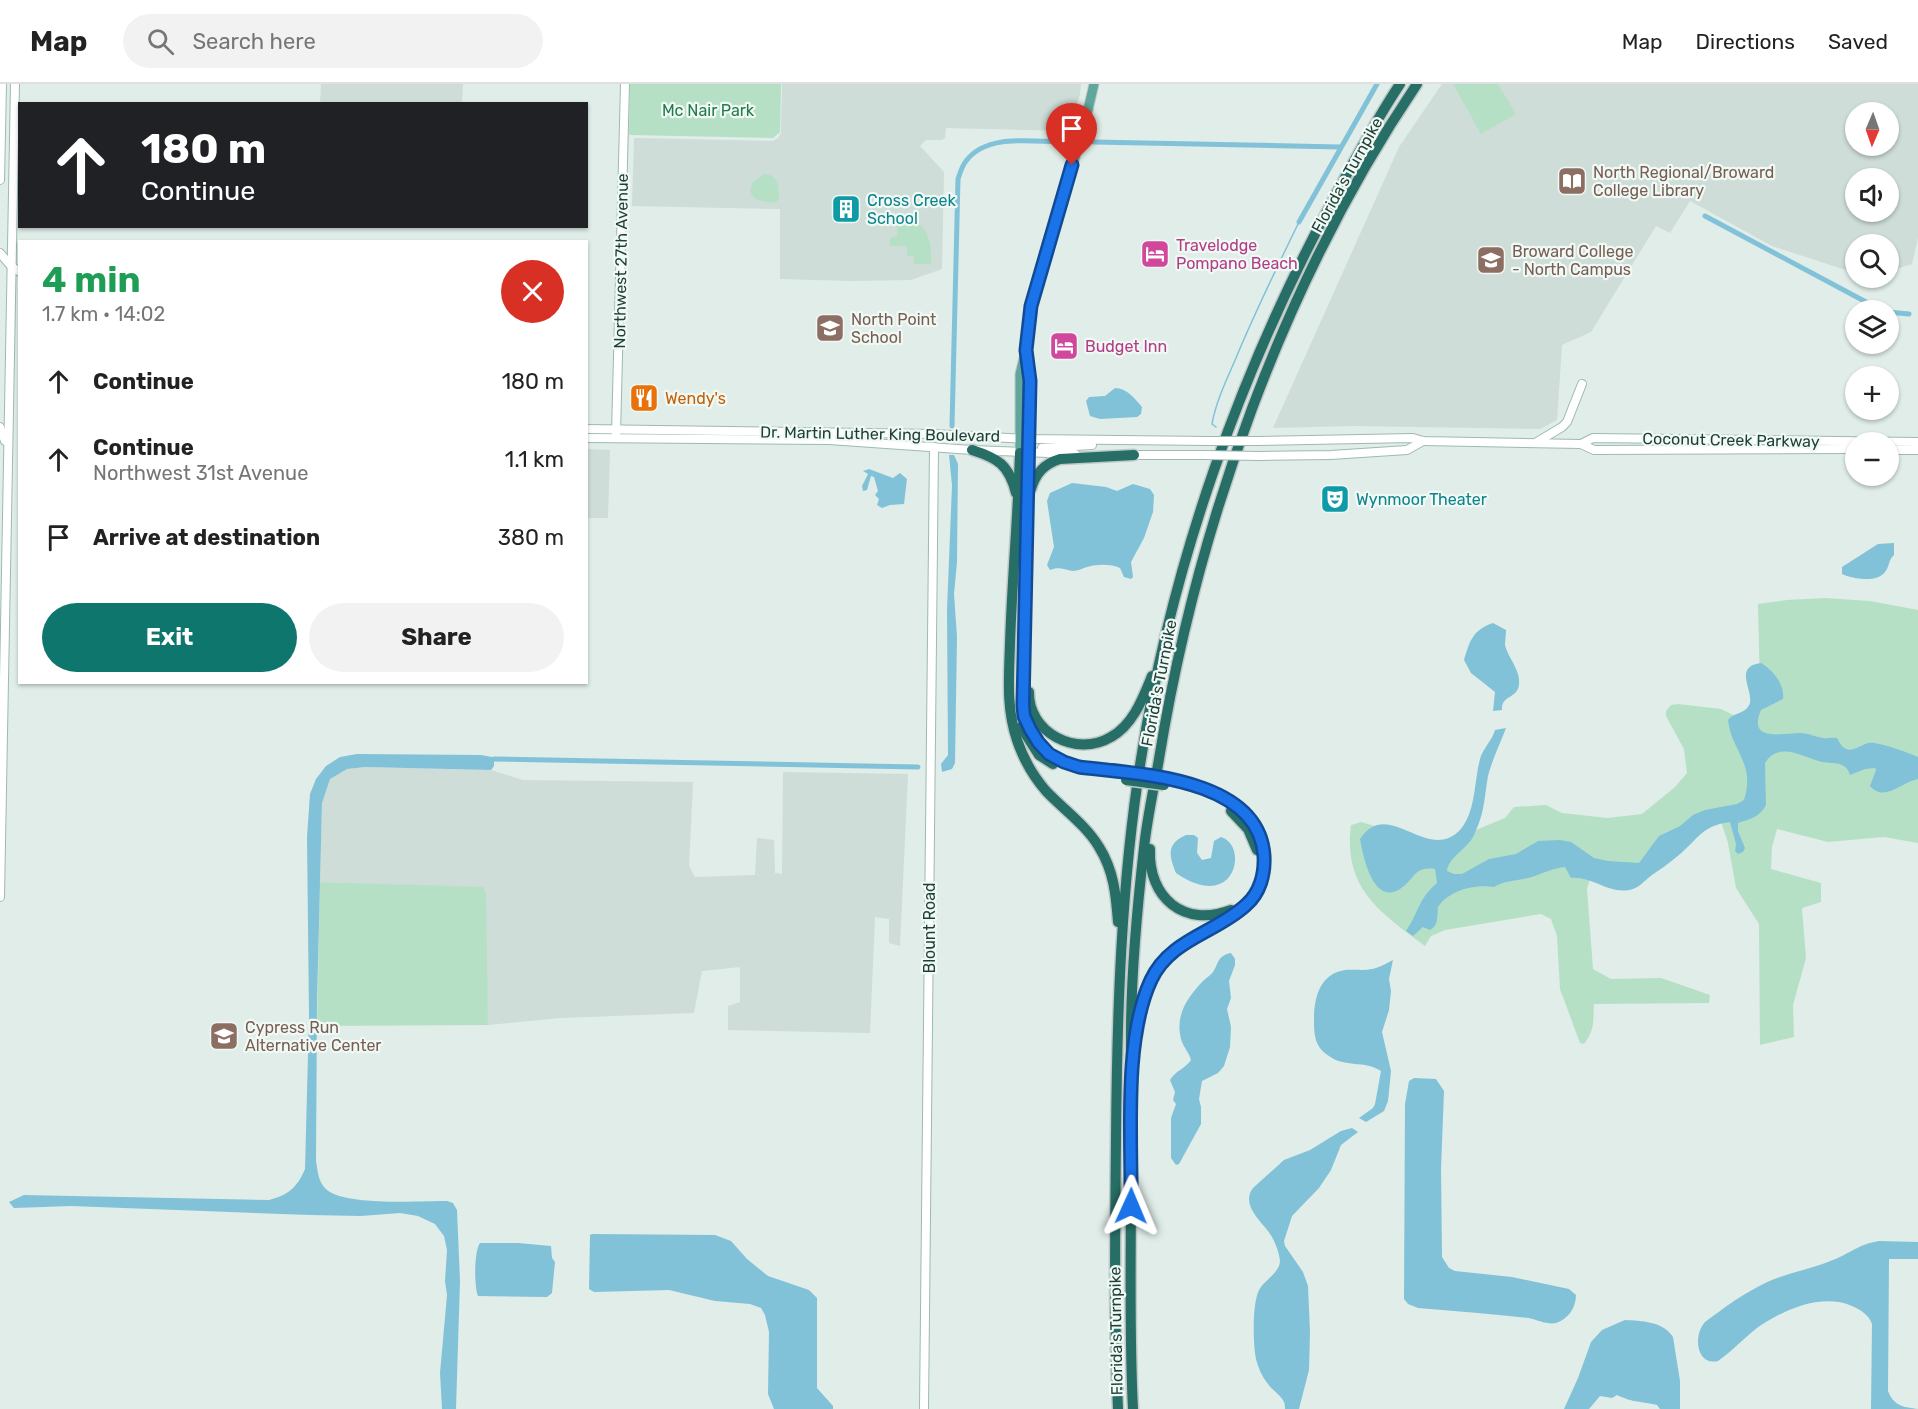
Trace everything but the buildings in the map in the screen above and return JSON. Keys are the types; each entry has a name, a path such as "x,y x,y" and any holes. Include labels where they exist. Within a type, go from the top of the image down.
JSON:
{"highway":[{"name":"Florida's Turnpike","path":"1118,1409 1115,1239 1121,961 1141,759 1161,650 1185,561 1234,417 1266,336 1307,248 1352,164 1400,84"},
{"name":"Florida's Turnpike","path":"1133,1409 1129,1332 1131,1034 1144,845 1169,697 1208,541 1248,421 1280,339 1320,253 1364,171 1417,84"},
{"path":"972,450 989,456 1007,469 1023,500"},
{"path":"1024,453 1026,592 1023,705 1024,716 1030,729 1049,754 1064,762 1126,776 1202,788 1218,794 1247,816 1261,838 1264,863 1260,886 1248,904 1236,914 1179,947 1164,961 1152,978 1143,999 1132,1065"},
{"path":"1121,961 1117,893 1107,861 1089,834 1034,776 1012,727 1008,697 1011,604 1023,500 1034,480 1049,463 1060,459 1134,455"},
{"path":"1013,581 1017,607 1015,708 1022,730 1039,755 1052,764 1078,773 1126,776"},
{"path":"1026,592 1029,612 1029,700 1035,717 1046,730 1060,740 1077,744 1095,743 1111,737 1124,727 1138,707 1161,650"},
{"path":"1150,813 1151,871 1162,897 1174,907 1204,916 1219,914 1240,903 1249,893 1257,875 1257,851 1248,829 1230,810 1218,802 1165,782"}],"main road":[{"path":"0,180 2,84"},
{"path":"8,84 15,95"},
{"path":"0,897 15,84"},
{"name":"Northwest 27th Avenue","path":"616,434 625,84"},
{"path":"1095,84 1031,306 1026,350 1020,374 1024,453 1034,448 1108,443 1118,440"},
{"path":"0,253 18,271"},
{"path":"0,267 11,266"},
{"path":"1536,443 1567,422 1582,384"},
{"path":"0,412 8,422"},
{"path":"0,427 8,453"},
{"name":"Dr. Martin Luther King Boulevard","path":"588,429 616,434 747,440 751,437 808,435 813,432 1209,441"},
{"name":"Dr. Martin Luther King Boulevard","path":"588,438 616,434 778,435 1024,453 1206,455"},
{"name":"Coconut Creek Parkway","path":"1209,441 1413,438 1423,441 1581,444 1594,450 1845,449"},
{"name":"Coconut Creek Parkway","path":"1581,444 1593,438 1918,442"},
{"name":"Coconut Creek Parkway","path":"1206,455 1322,455 1407,450 1423,441"},
{"path":"1696,449 1706,445 1756,445 1765,441"},
{"name":"Blount Road","path":"924,1409 934,447"},
{"path":"1899,450 1918,450"}],"shaded area":[{"path":"321,84 463,84 462,102 320,102"},
{"path":"782,84 1081,84 1072,131 946,128 945,138 942,140 926,140 920,146 944,172 942,269 911,280 851,281 780,279 780,209 632,206 634,138 773,141 781,133"},
{"name":"Broward College - North Campus","path":"1442,84 1918,84 1918,238 1912,264 1899,268 1899,234 1845,234 1845,270 1772,246 1690,201 1670,233 1656,226 1591,332 1562,345 1557,420 1540,429 1353,426 1273,428 1399,147"},
{"path":"588,449 610,450 608,518 588,518"},
{"path":"365,767 491,770 523,780 693,782 689,866 695,877 755,875 757,838 774,840 775,873 782,874 783,772 908,774 900,946 889,943 889,919 875,917 870,1033 728,1030 728,1006 740,1002 740,967 702,971 694,1013 561,1018 488,1025 483,888 320,882 322,803 330,778 347,769"}],"green space":[{"name":"Mc Nair Park","path":"630,84 781,84 780,132 773,138 631,135 629,134"},
{"path":"1453,84 1498,84 1516,114 1481,134"},
{"path":"764,174 773,177 777,182 779,199 775,203 757,200 750,191 753,182"},
{"path":"902,219 918,224 927,234 931,248 931,264 914,264 914,257 907,256 907,246 890,246 890,238 897,236 897,220"},
{"path":"1825,598 1870,601 1918,610 1918,843 1884,837 1828,842 1777,829 1772,847 1771,869 1821,883 1821,902 1802,908 1806,958 1793,1005 1794,1037 1760,1045 1759,924 1736,888 1728,843 1719,815 1644,875 1591,875 1587,889 1593,969 1611,979 1661,978 1710,995 1709,1003 1594,1004 1592,1030 1584,1044 1580,1043 1560,989 1557,936 1551,919 1541,914 1445,930 1431,936 1425,946 1379,909 1359,882 1353,866 1350,847 1351,825 1361,822 1439,845 1505,818 1514,807 1546,805 1562,813 1607,818 1642,814 1675,787 1687,773 1684,749 1666,716 1666,711 1671,705 1721,709 1733,715 1745,713 1760,689 1758,604"},
{"path":"320,882 483,887 486,893 488,1025 317,1026"}],"water":[{"path":"1115,388 1133,397 1142,407 1141,414 1137,417 1100,419 1090,416 1086,401 1089,397 1105,396"},
{"path":"949,455 954,455 958,464 957,562 954,594 957,637 955,763 952,769 942,772 941,764 948,755 947,610 952,485"},
{"path":"869,469 893,478 900,473 907,479 904,504 882,508 877,505 879,499 875,495 878,491 874,477 871,476 867,490 863,491 862,486 868,474 863,471"},
{"path":"1072,483 1106,487 1117,491 1133,484 1150,489 1154,495 1153,512 1144,538 1131,562 1133,577 1131,579 1124,577 1120,568 1109,565 1091,566 1075,571 1059,568 1050,570 1047,565 1054,547 1047,501 1050,493"},
{"path":"1894,543 1894,555 1887,570 1876,578 1865,579 1842,574 1842,567 1878,544"},
{"path":"1493,623 1506,630 1505,645 1516,669 1519,685 1515,693 1506,699 1502,710 1493,711 1495,692 1471,673 1464,660 1473,637 1481,629"},
{"path":"1761,663 1777,678 1783,694 1783,699 1761,710 1758,720 1759,728 1763,732 1769,734 1803,733 1823,738 1837,738 1848,750 1868,743 1893,748 1918,757 1918,779 1893,790 1881,792 1870,786 1875,768 1850,775 1843,765 1822,762 1792,752 1777,753 1765,763 1766,805 1764,809 1751,819 1738,823 1738,831 1745,848 1743,852 1738,854 1735,851 1736,844 1730,822 1720,824 1705,831 1682,853 1632,889 1614,890 1579,878 1571,878 1565,867 1494,887 1479,886 1456,892 1438,907 1435,926 1430,930 1423,927 1413,936 1406,931 1422,900 1437,883 1435,869 1418,872 1400,889 1391,892 1383,891 1371,877 1360,839 1371,828 1383,824 1395,826 1434,840 1447,838 1460,830 1472,805 1481,755 1495,730 1506,728 1488,776 1484,805 1474,835 1451,861 1447,871 1462,874 1489,859 1516,854 1538,841 1560,840 1571,842 1594,858 1639,863 1659,836 1680,826 1693,815 1705,810 1737,804 1744,800 1747,787 1745,767 1733,740 1728,720 1748,707 1750,696 1747,670"},
{"path":"357,754 481,755 494,759 494,766 491,770 365,767 347,769 330,779 322,803 317,1003 316,1161 318,1173 327,1190 350,1198 384,1202 447,1201 453,1203 457,1210 460,1281 456,1409 442,1409 440,1373 447,1295 445,1281 447,1250 444,1236 435,1224 418,1216 400,1213 361,1216 310,1215 71,1206 14,1208 9,1202 24,1195 269,1200 287,1193 299,1181 305,1169 309,1016 307,837 310,794 316,779 326,766 340,757"},
{"path":"1186,835 1194,835 1198,838 1197,853 1202,860 1211,858 1214,841 1221,837 1230,843 1235,863 1232,873 1224,882 1212,886 1196,884 1176,873 1171,855 1172,846"},
{"path":"1231,953 1235,959 1235,965 1229,981 1231,998 1227,1009 1231,1027 1230,1047 1224,1066 1218,1073 1202,1081 1199,1099 1201,1124 1179,1164 1176,1165 1171,1158 1171,1118 1176,1104 1173,1100 1175,1092 1170,1080 1191,1060 1181,1039 1181,1015 1192,994 1212,973 1221,958"},
{"path":"1393,960 1389,979 1391,991 1389,1010 1382,1032 1391,1071 1388,1101 1384,1111 1366,1122 1359,1118 1375,1104 1381,1071 1368,1066 1335,1060 1324,1053 1315,1036 1315,1004 1324,982 1336,972 1375,968"},
{"path":"1414,1078 1436,1079 1444,1091 1441,1169 1442,1257 1449,1268 1455,1271 1512,1277 1569,1289 1576,1295 1575,1304 1568,1316 1560,1321 1550,1323 1529,1318 1418,1308 1408,1304 1404,1299 1405,1104 1409,1081"},
{"path":"1352,1128 1358,1132 1341,1145 1331,1170 1319,1188 1292,1216 1284,1241 1303,1272 1308,1286 1310,1332 1309,1370 1299,1409 1285,1409 1282,1398 1264,1378 1256,1359 1254,1324 1257,1296 1261,1287 1275,1273 1280,1261 1272,1238 1250,1205 1250,1194 1253,1188 1284,1160 1310,1150 1341,1131"},
{"path":"590,1235 715,1235 731,1241 747,1259 768,1276 809,1290 817,1298 817,1388 833,1406 833,1409 774,1409 768,1394 769,1332 761,1308 750,1304 715,1301 669,1290 594,1292 589,1289"},
{"path":"1879,1241 1918,1242 1918,1259 1889,1259 1888,1391 1897,1403 1904,1407 1918,1409 1871,1409 1872,1324 1861,1311 1842,1303 1832,1301 1812,1303 1782,1313 1758,1327 1718,1361 1705,1359 1701,1354 1698,1341 1701,1328 1707,1320 1737,1299 1773,1280 1827,1262 1860,1246"},
{"path":"480,1243 551,1246 552,1258 555,1262 552,1293 547,1297 478,1296 475,1269"},
{"path":"1625,1320 1658,1325 1673,1337 1680,1381 1680,1409 1660,1409 1657,1405 1633,1401 1617,1395 1612,1398 1600,1396 1589,1409 1564,1409 1591,1342 1602,1330"}],"waterway":[{"path":"1299,222 1377,84"},
{"path":"952,426 958,179 961,170 975,152 986,146 1011,141 1064,142"},
{"path":"1093,142 1340,147"},
{"path":"1705,216 1862,300"},
{"path":"1216,427 1212,424 1222,390 1258,307 1299,222"},
{"path":"1899,313 1909,314"},
{"path":"494,759 918,767"}],"place":[{"name":"North Regional/Broward College Library","path":"1572,181"},
{"name":"Cross Creek School","path":"846,209"},
{"name":"Travelodge Pompano Beach","path":"1155,254"},
{"name":"Broward College - North Campus","path":"1491,260"},
{"name":"North Point School","path":"830,328"},
{"name":"Budget Inn","path":"1064,346"},
{"name":"Wendy's","path":"644,398"},
{"name":"Wynmoor Theater","path":"1335,499"},
{"name":"Cypress Run Alternative Center","path":"224,1036"}],"route":[{"path":"1072,165 1031,306 1027,332 1026,350 1030,381 1026,592 1023,634 1024,716 1038,742 1049,754 1064,762 1079,767 1165,779 1218,794 1247,816 1261,838 1264,850 1263,877 1248,904 1236,914 1179,947 1164,961 1152,978 1143,999 1132,1065 1131,1206"}]}
